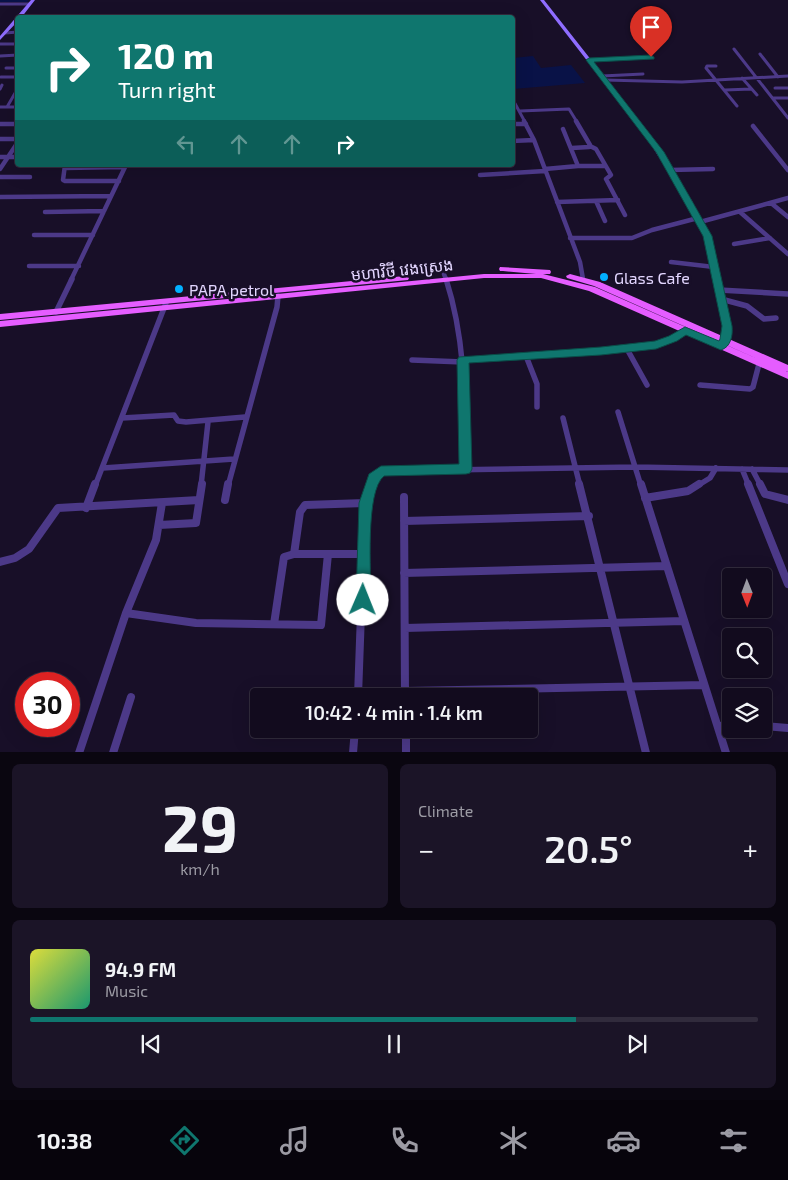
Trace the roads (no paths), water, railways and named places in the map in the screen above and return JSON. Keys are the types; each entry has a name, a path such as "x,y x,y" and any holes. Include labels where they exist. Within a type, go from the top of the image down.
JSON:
{"main road":[{"name":"មហាវិថី វេងស្រេង","path":"0,317 278,296 520,269 541,270 583,279 723,343 788,369"},
{"name":"មហាវិថី វេងស្រេង","path":"0,324 166,304 445,277 541,276 592,289 685,330 723,343 760,364 788,376"}],"street":[{"path":"542,0 657,147 699,220 707,236 722,299 728,334 723,343"},
{"path":"0,4 31,2"},
{"path":"20,15 31,2"},
{"path":"0,39 15,22"},
{"path":"6,33 15,32"},
{"path":"0,44 15,44"},
{"path":"734,49 788,118"},
{"path":"760,54 778,77"},
{"path":"0,56 15,55"},
{"path":"589,60 651,57"},
{"path":"716,66 706,67 737,106"},
{"path":"6,68 15,68"},
{"path":"604,78 643,74"},
{"path":"1,77 15,77"},
{"path":"604,78 682,82 787,77"},
{"path":"742,78 757,95"},
{"path":"775,88 788,88"},
{"path":"725,90 751,89"},
{"path":"7,107 15,93"},
{"path":"773,98 788,98"},
{"path":"515,103 534,140 580,262 583,279"},
{"path":"0,107 15,107"},
{"path":"520,111 568,108 590,146"},
{"path":"0,124 15,124"},
{"path":"515,124 526,124"},
{"path":"753,126 788,170"},
{"path":"563,129 578,166"},
{"path":"0,139 15,141"},
{"path":"515,141 534,140"},
{"path":"0,169 15,146"},
{"path":"572,148 590,146 596,149 610,175 606,178 626,215"},
{"path":"0,158 15,157"},
{"path":"480,176 578,166 605,166"},
{"path":"65,167 63,180 65,181 119,181"},
{"path":"56,312 125,167"},
{"path":"670,170 713,169"},
{"path":"0,177 30,176"},
{"path":"0,197 111,196"},
{"path":"570,238 632,238 652,230 740,212 788,198"},
{"path":"557,202 618,200"},
{"path":"596,201 605,221"},
{"path":"771,203 788,217"},
{"path":"45,212 104,211"},
{"path":"740,212 788,254"},
{"path":"34,235 93,235"},
{"path":"734,244 770,238"},
{"path":"671,262 714,267"},
{"path":"29,266 79,266"},
{"path":"445,277 459,320 463,361 466,469"},
{"path":"719,290 788,294"},
{"path":"225,500 245,417 277,307 278,296"},
{"path":"722,299 746,306 764,320 776,318"},
{"path":"86,508 166,304"},
{"path":"412,360 463,361 627,349 664,343 685,330"},
{"path":"627,349 647,385"},
{"path":"526,356 537,384 536,407"},
{"path":"700,386 753,387 760,364"},
{"path":"618,412 726,752"},
{"path":"122,418 174,415 178,421 208,422 245,417"},
{"path":"563,418 589,516 646,752"},
{"path":"159,526 196,523 205,460 208,422"},
{"path":"103,468 234,459"},
{"path":"358,688 365,503 374,477 381,471 635,467 788,470"},
{"path":"645,498 688,491 710,478 716,468"},
{"path":"742,469 788,584"},
{"path":"752,469 765,494 788,500"},
{"path":"404,497 405,688"},
{"path":"0,562 27,552 39,539 58,508 86,508 199,500"},
{"path":"79,752 126,612 156,540 162,503"},
{"path":"294,554 300,512 305,505 314,503 365,503"},
{"path":"404,521 589,516"},
{"path":"274,624 284,557 294,554 364,554"},
{"path":"126,612 196,624 321,625 328,554"},
{"path":"404,573 667,566"},
{"path":"405,628 684,621"},
{"path":"538,689 704,685"},
{"path":"113,752 131,697"},
{"path":"772,727 788,728"},
{"path":"353,752 354,738"},
{"path":"406,738 406,752"}],"waterway":[{"path":"0,1 27,1"}],"place":[{"name":"Glass Cafe","path":"604,277"},
{"name":"PAPA petrol","path":"179,289"}]}
